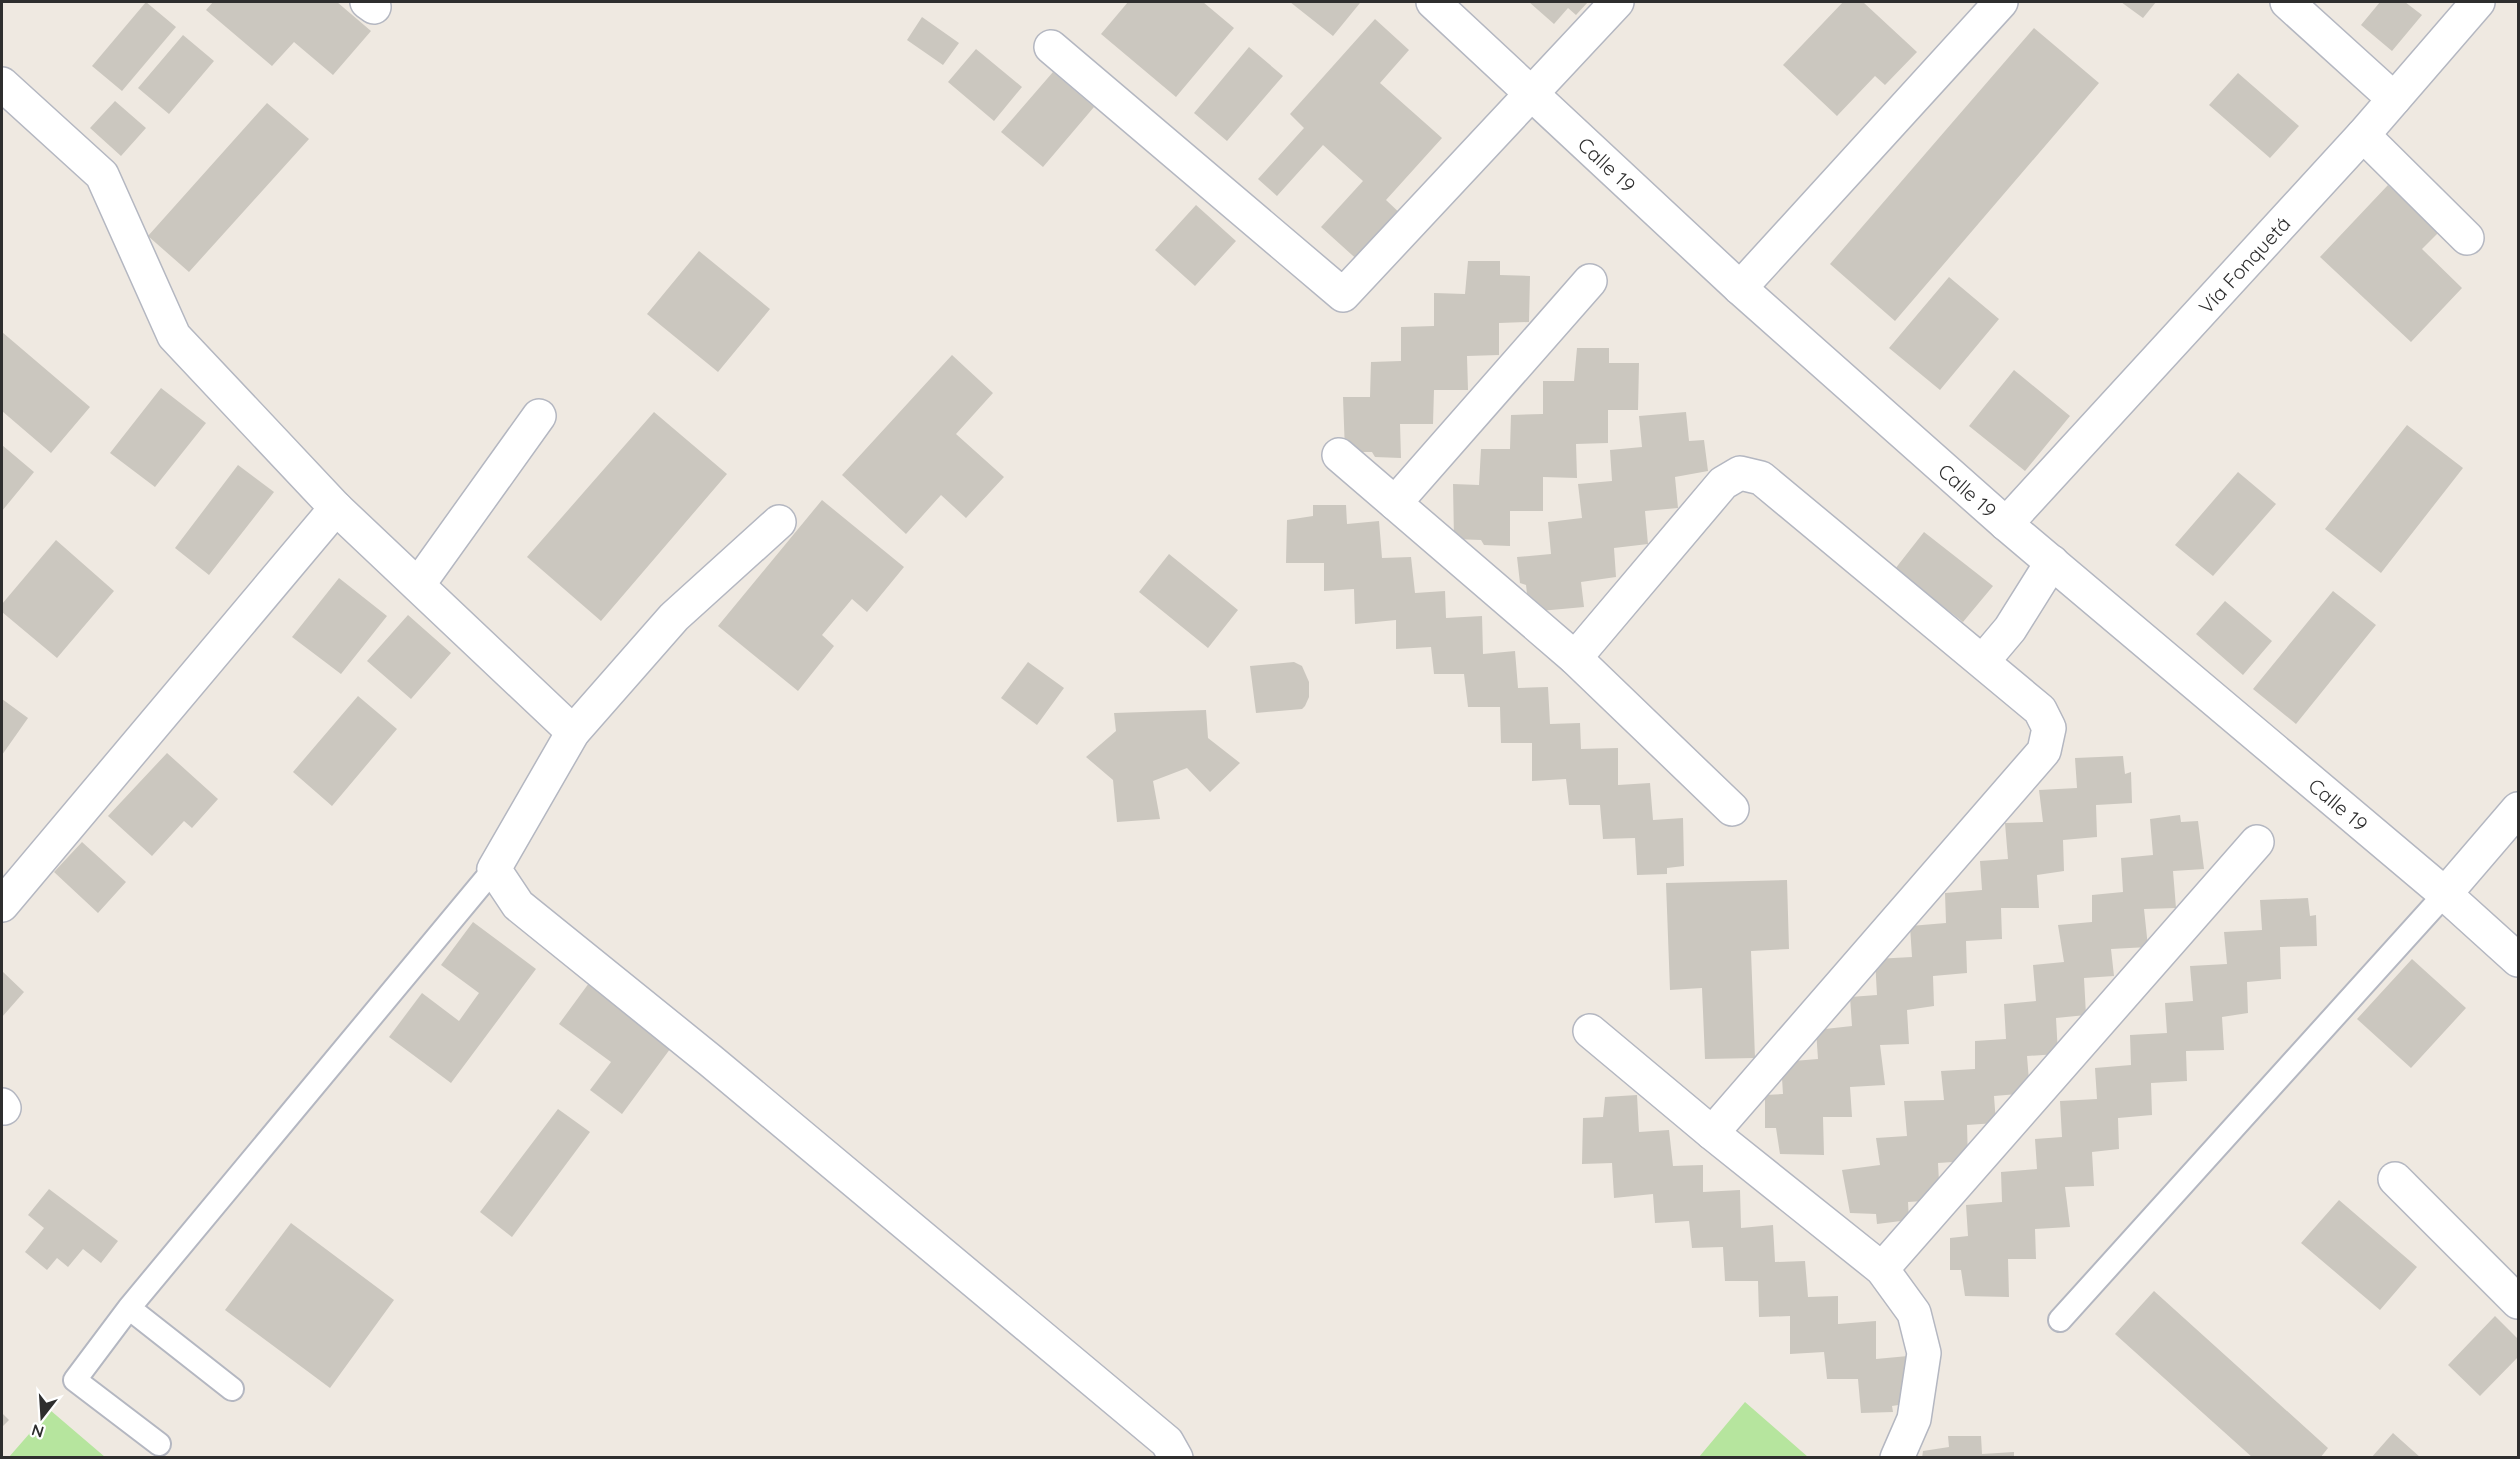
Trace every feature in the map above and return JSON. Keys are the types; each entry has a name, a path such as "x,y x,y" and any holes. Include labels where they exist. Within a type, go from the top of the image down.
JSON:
{"street":[{"name":"Calle 19","path":"1433,2 1740,288 2006,524 2445,894 2518,960"},
{"path":"1052,47 1343,295 1617,2"},
{"path":"1740,288 2001,2"},
{"path":"2287,2 2394,99"},
{"name":"Vía Fonquetá","path":"2006,524 2363,135 2478,2"},
{"path":"2,84 102,175 174,336 336,508 573,732"},
{"path":"2363,135 2467,238"},
{"path":"1395,504 1590,281"},
{"path":"418,585 539,416"},
{"path":"1339,455 1575,658 1732,809"},
{"path":"1575,658 1723,483 1740,473 1761,478 1983,661 2040,710 2049,728 2044,751 1712,1133"},
{"path":"2,905 336,508"},
{"path":"779,522 674,617 573,732 494,869 518,905 711,1061 1167,1442 1176,1458"},
{"path":"1983,661 2010,629 2052,562"},
{"path":"2445,894 2518,809"},
{"path":"1882,1269 2257,842"},
{"path":"1590,1031 1712,1133 1882,1269 1914,1313 1924,1353 1914,1419 1897,1458"},
{"path":"2395,1179 2518,1302"}],"lane":[{"path":"159,1444 75,1380 129,1308 494,869"},
{"path":"2060,1320 2445,894"},
{"path":"129,1308 232,1389"}],"green space":[{"path":"1745,1402 1808,1457 1699,1457"},
{"path":"50,1410 105,1457 9,1457"}],"building":[{"path":"146,2 176,27 122,91 92,66"},
{"path":"213,2 337,2 371,31 333,75 294,42 272,66 206,10"},
{"path":"1128,2 1203,2 1234,28 1176,97 1101,34"},
{"path":"1290,2 1358,2 1360,3 1333,36"},
{"path":"1529,2 1588,2 1576,15 1568,8 1554,24"},
{"path":"1843,2 1863,2 1917,52 1885,85 1875,76 1837,116 1783,65"},
{"path":"2121,2 2156,2 2143,18"},
{"path":"2380,2 2405,2 2422,15 2392,51 2361,25"},
{"path":"922,17 959,43 943,65 907,40"},
{"path":"1375,19 1409,50 1380,83 1442,138 1386,200 1404,217 1362,264 1321,227 1363,181 1323,145 1277,196 1258,179 1304,128 1290,114"},
{"path":"2034,28 2099,83 1895,321 1830,264"},
{"path":"183,35 214,61 169,114 138,88"},
{"path":"1249,47 1283,76 1227,141 1194,113"},
{"path":"976,49 1022,87 994,121 948,82"},
{"path":"1053,72 1094,107 1043,167 1001,132"},
{"path":"2238,73 2299,126 2270,158 2209,105"},
{"path":"115,101 146,128 121,156 90,128"},
{"path":"267,103 309,139 189,272 148,236"},
{"path":"2388,185 2439,232 2422,249 2462,288 2411,342 2320,257"},
{"path":"1196,205 1236,241 1195,286 1155,250"},
{"path":"699,251 770,309 718,372 647,314"},
{"path":"1468,261 1500,261 1500,275 1530,276 1529,322 1499,323 1499,355 1467,356 1468,390 1434,390 1433,424 1400,424 1401,458 1375,457 1372,452 1345,452 1343,397 1370,397 1371,362 1401,361 1401,327 1434,326 1434,293 1465,294"},
{"path":"1949,277 1999,319 1940,390 1889,348"},
{"path":"2,332 90,407 51,453 2,411"},
{"path":"1577,348 1609,348 1609,363 1639,363 1638,410 1608,410 1608,443 1576,444 1577,478 1543,477 1543,511 1510,511 1510,546 1484,545 1481,540 1454,539 1453,484 1479,485 1481,449 1510,449 1511,415 1543,414 1543,381 1574,381"},
{"path":"952,355 993,393 956,434 1004,477 966,518 941,495 906,534 842,475"},
{"path":"2014,370 2070,416 2025,471 1969,426"},
{"path":"161,388 206,423 155,487 110,453"},
{"path":"654,412 727,474 601,621 527,557"},
{"path":"1686,412 1689,441 1704,440 1708,471 1675,477 1678,508 1645,511 1648,544 1614,548 1616,577 1581,582 1584,607 1529,612 1526,585 1520,583 1517,557 1551,554 1548,522 1582,518 1578,484 1612,481 1610,450 1642,447 1639,416"},
{"path":"2407,425 2463,468 2381,573 2325,529"},
{"path":"2,445 34,472 2,511"},
{"path":"238,465 274,492 209,575 175,548"},
{"path":"2238,472 2276,504 2213,576 2175,545"},
{"path":"822,500 904,567 867,612 852,599 822,635 834,646 798,691 718,626"},
{"path":"1313,505 1346,505 1347,524 1379,521 1382,558 1411,557 1415,593 1445,591 1446,618 1482,616 1483,654 1515,651 1518,688 1548,687 1550,724 1580,723 1581,749 1618,748 1618,785 1650,783 1653,820 1683,818 1684,866 1667,868 1667,874 1637,875 1635,838 1603,839 1600,805 1569,805 1566,779 1532,781 1532,743 1501,743 1500,707 1468,707 1464,674 1434,674 1431,647 1396,649 1396,620 1355,624 1354,589 1324,591 1324,563 1286,563 1287,520 1313,516"},
{"path":"1924,532 1993,586 1963,622 1895,569"},
{"path":"56,540 114,591 57,658 2,612 2,604"},
{"path":"1169,554 1238,610 1208,648 1139,592"},
{"path":"339,578 387,616 341,674 292,637"},
{"path":"2333,591 2376,625 2296,724 2253,689"},
{"path":"2225,601 2272,641 2243,675 2196,634"},
{"path":"408,615 451,653 411,699 367,661"},
{"path":"1028,662 1064,688 1037,725 1001,698"},
{"path":"1294,662 1302,666 1309,682 1309,697 1305,706 1302,709 1256,713 1250,666"},
{"path":"358,696 397,729 332,806 293,772"},
{"path":"2,699 28,718 2,755"},
{"path":"1206,710 1208,738 1240,763 1210,792 1187,768 1153,781 1160,819 1117,822 1113,780 1086,757 1116,731 1114,713"},
{"path":"167,753 218,799 192,828 184,821 152,856 108,816"},
{"path":"2123,756 2125,774 2131,772 2132,803 2096,805 2097,837 2063,840 2064,871 2037,875 2039,908 2001,908 2002,939 1966,941 1967,973 1933,976 1934,1006 1907,1010 1909,1044 1880,1045 1885,1085 1850,1087 1852,1117 1823,1117 1824,1155 1780,1154 1776,1128 1765,1128 1765,1095 1783,1094 1781,1062 1818,1059 1816,1030 1852,1026 1850,997 1877,995 1875,959 1912,957 1910,926 1946,923 1945,893 1982,890 1980,861 2008,859 2005,823 2043,822 2039,790 2077,788 2075,758"},
{"path":"2180,815 2181,822 2198,821 2204,869 2173,871 2176,908 2144,909 2148,947 2111,949 2114,976 2084,978 2086,1015 2056,1018 2058,1054 2027,1056 2030,1093 1994,1096 1996,1123 1967,1125 1968,1161 1938,1163 1940,1200 1908,1202 1909,1220 1877,1224 1876,1214 1850,1213 1842,1170 1880,1165 1876,1138 1907,1136 1904,1101 1944,1100 1941,1071 1975,1069 1975,1041 2006,1039 2004,1004 2036,1001 2033,965 2064,962 2058,925 2092,922 2092,895 2123,892 2121,858 2153,855 2150,819"},
{"path":"82,842 126,882 98,913 54,872"},
{"path":"1787,880 1789,949 1751,951 1755,1058 1705,1059 1702,988 1670,990 1666,883"},
{"path":"2308,898 2310,916 2316,915 2317,946 2280,947 2281,979 2247,982 2248,1013 2222,1017 2224,1050 2186,1051 2187,1081 2151,1083 2152,1115 2118,1118 2119,1149 2092,1152 2094,1186 2065,1187 2070,1227 2035,1229 2036,1259 2008,1259 2009,1297 1965,1296 1961,1270 1950,1270 1950,1238 1968,1236 1966,1205 2002,1202 2001,1172 2037,1169 2035,1139 2062,1137 2060,1101 2097,1099 2095,1068 2131,1065 2130,1035 2167,1033 2165,1003 2193,1001 2190,966 2227,964 2224,932 2262,930 2260,900"},
{"path":"473,922 536,969 451,1083 389,1037 422,993 459,1021 479,993 441,965"},
{"path":"2412,959 2466,1008 2411,1068 2357,1019"},
{"path":"2,971 24,992 2,1017"},
{"path":"589,983 673,1045 622,1114 590,1090 611,1062 559,1024"},
{"path":"1637,1095 1639,1132 1669,1130 1673,1166 1703,1165 1703,1192 1740,1190 1741,1228 1773,1225 1775,1262 1805,1261 1808,1297 1838,1296 1838,1324 1876,1321 1876,1359 1908,1356 1911,1403 1892,1406 1893,1412 1861,1413 1858,1379 1827,1379 1824,1352 1790,1354 1790,1316 1759,1317 1758,1281 1725,1281 1723,1247 1692,1248 1689,1221 1655,1223 1653,1194 1614,1198 1612,1163 1582,1164 1583,1118 1603,1117 1605,1097"},
{"path":"558,1109 590,1132 512,1237 480,1212"},
{"path":"49,1189 118,1241 101,1263 83,1249 68,1267 57,1258 47,1270 25,1252 44,1228 28,1215"},
{"path":"2339,1200 2417,1267 2380,1310 2301,1243"},
{"path":"291,1223 394,1300 330,1388 225,1310"},
{"path":"2154,1291 2328,1448 2320,1458 2253,1458 2115,1334"},
{"path":"2495,1316 2518,1339 2518,1357 2480,1396 2448,1365"},
{"path":"2,1413 9,1420 2,1427"},
{"path":"2393,1433 2421,1458 2371,1458"},
{"path":"1948,1436 1981,1436 1982,1454 2014,1452 2014,1458 1922,1458 1923,1451 1949,1447"}]}
